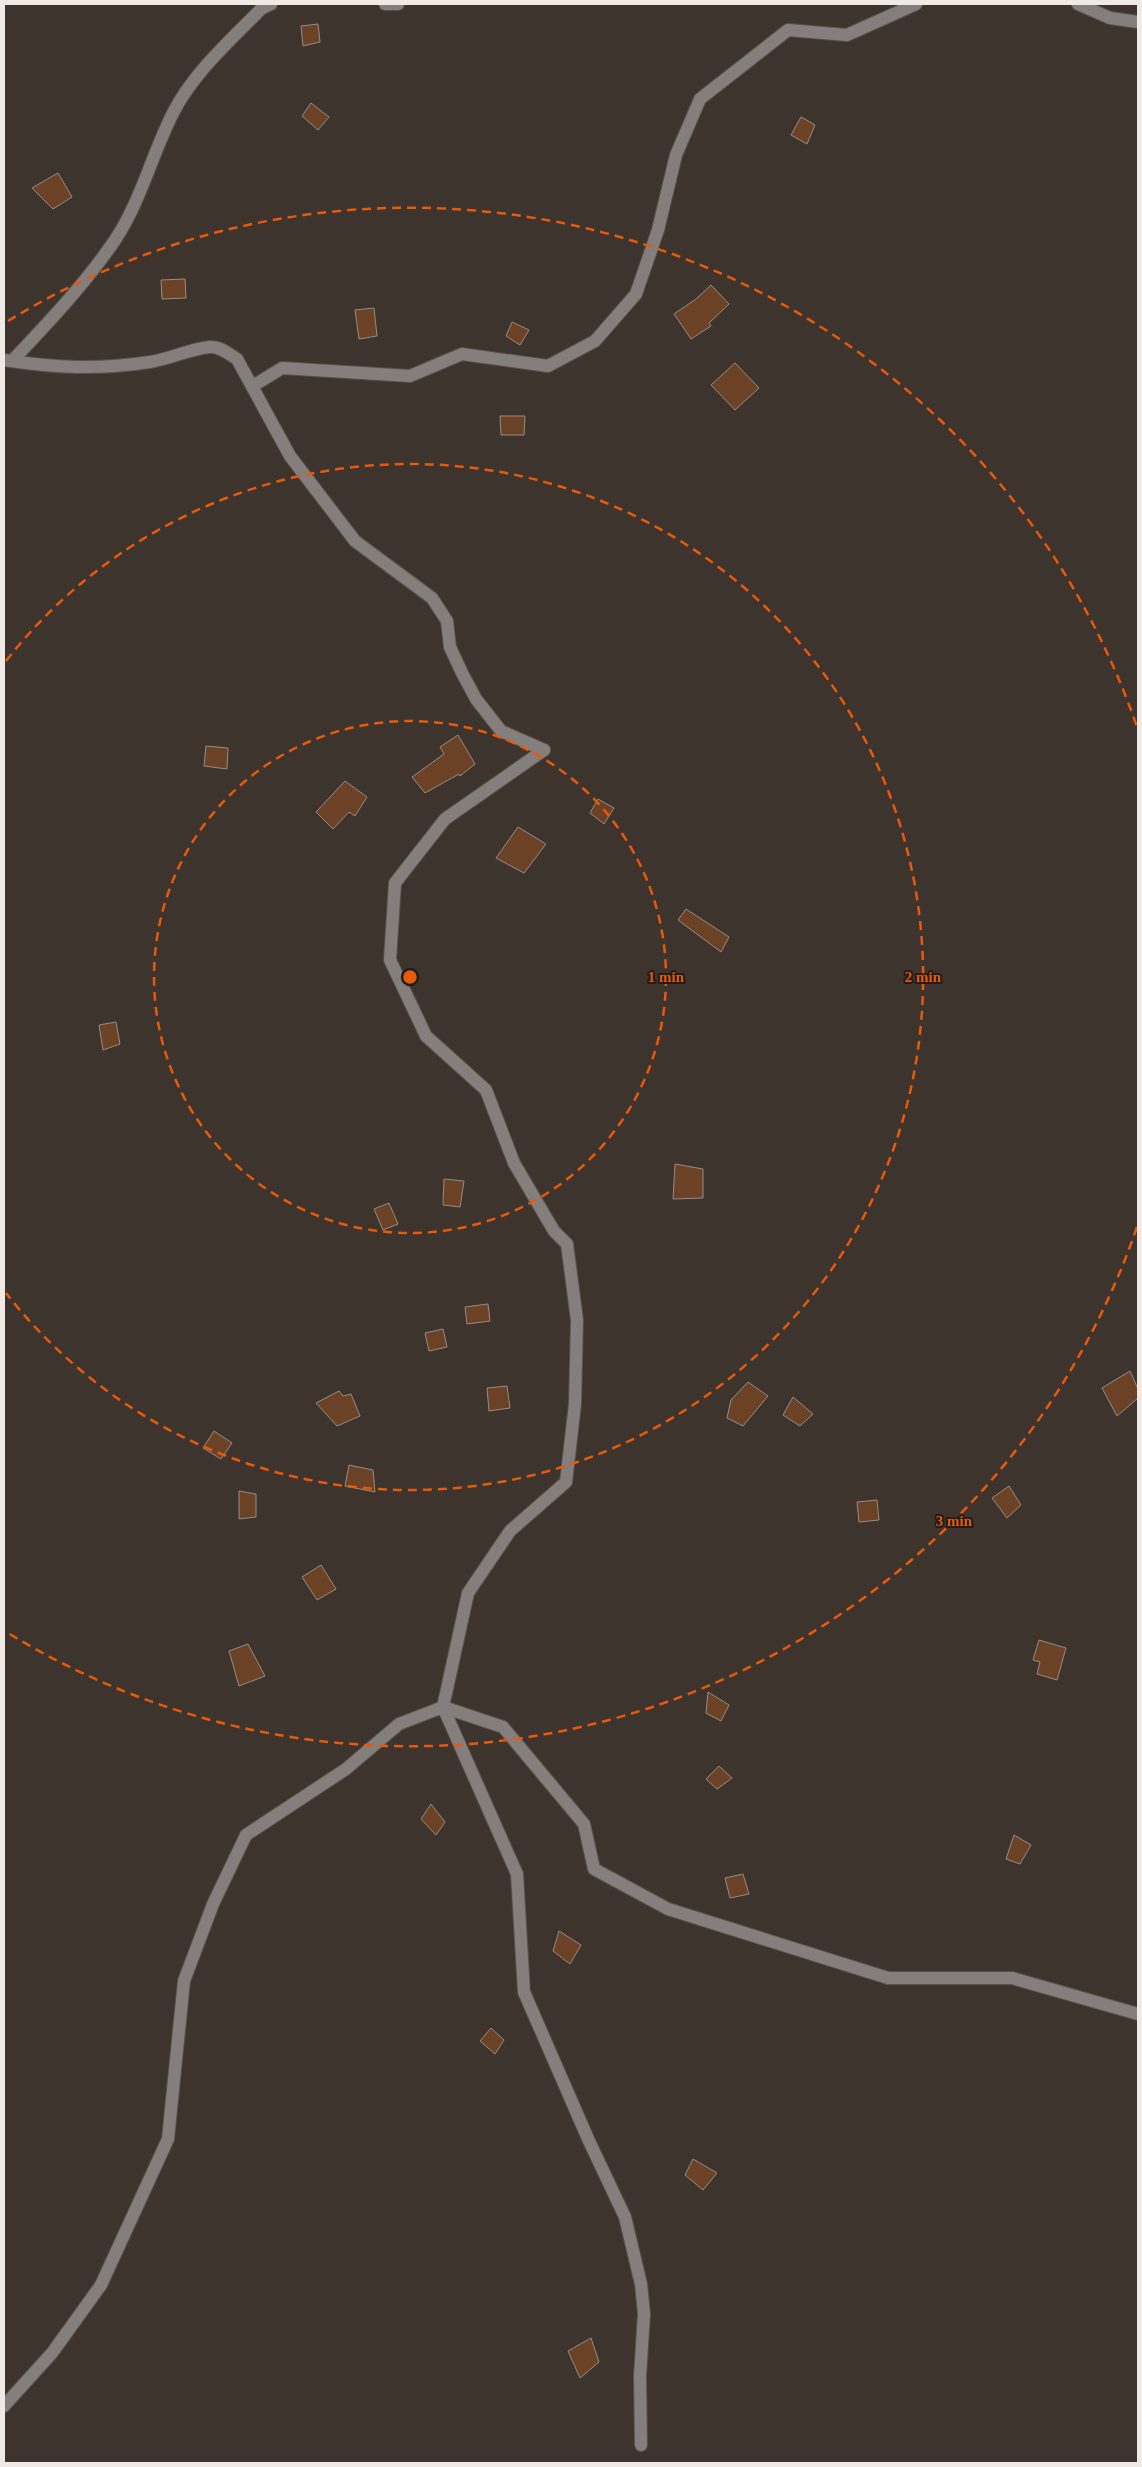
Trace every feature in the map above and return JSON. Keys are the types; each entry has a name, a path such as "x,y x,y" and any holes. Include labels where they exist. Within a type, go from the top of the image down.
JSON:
{"street":[{"path":"8,361 60,310 116,239 139,194 174,112 198,75 261,10 270,4"},
{"path":"385,4 398,4"},
{"path":"253,386 282,368 410,376 462,354 548,366 595,342 636,294 658,230 676,155 700,99 788,30 846,35 916,4"},
{"path":"1078,4 1110,18 1138,22"},
{"path":"8,361 35,365 93,368 152,362 211,346 225,350 237,359 290,456 356,541 432,598 447,621 450,646 462,673 476,699 501,731 544,750 445,819 395,883 390,960 426,1036 486,1090 514,1163 554,1230 567,1244 576,1320 575,1404 566,1482 510,1531 468,1593 443,1707 517,1874 524,1992 589,2141 625,2217 641,2284 644,2314 640,2376 641,2445"},
{"path":"4,2406 52,2352 101,2285 168,2139 184,1980 213,1904 246,1835 346,1769 399,1724 443,1707 503,1727 584,1824 594,1869 668,1909 888,1978 1012,1978 1138,2014"}],"building":[{"path":"318,24 320,42 303,46 301,26"},
{"path":"311,103 329,117 318,130 302,116"},
{"path":"801,117 815,125 807,144 791,135"},
{"path":"58,173 72,197 53,209 32,188"},
{"path":"185,279 186,298 162,299 161,280"},
{"path":"711,285 729,304 709,323 711,326 691,339 674,314 696,299"},
{"path":"374,308 377,336 359,339 355,310"},
{"path":"512,322 529,330 520,345 506,336"},
{"path":"735,363 759,388 735,410 711,385"},
{"path":"500,416 525,416 524,435 501,435"},
{"path":"458,735 475,764 460,776 459,774 425,793 412,777 444,754 440,747"},
{"path":"206,746 228,748 227,769 204,766"},
{"path":"345,781 367,797 355,816 349,812 333,829 316,812"},
{"path":"598,799 614,808 604,824 590,813"},
{"path":"518,827 546,844 524,873 496,858"},
{"path":"686,909 729,937 721,952 678,920"},
{"path":"116,1022 120,1044 103,1050 99,1025"},
{"path":"675,1164 703,1169 703,1198 673,1199"},
{"path":"444,1179 464,1181 460,1207 443,1205"},
{"path":"389,1203 398,1224 383,1230 374,1209"},
{"path":"488,1304 490,1321 467,1324 465,1307"},
{"path":"443,1329 447,1347 429,1351 425,1333"},
{"path":"1130,1371 1138,1389 1138,1398 1117,1416 1102,1388"},
{"path":"748,1382 768,1396 743,1426 727,1418 731,1400"},
{"path":"507,1386 510,1408 489,1411 487,1388"},
{"path":"339,1391 343,1396 351,1394 360,1416 337,1426 316,1403"},
{"path":"793,1397 813,1414 800,1426 783,1415"},
{"path":"214,1431 232,1443 221,1459 203,1448"},
{"path":"349,1465 373,1470 375,1492 345,1486"},
{"path":"1009,1486 1021,1505 1007,1518 992,1498"},
{"path":"239,1491 256,1494 256,1517 239,1519"},
{"path":"877,1500 879,1520 859,1522 857,1502"},
{"path":"321,1565 336,1589 317,1600 302,1577"},
{"path":"1039,1640 1066,1648 1057,1680 1037,1674 1040,1662 1033,1660"},
{"path":"248,1644 265,1676 239,1686 229,1651"},
{"path":"708,1692 729,1705 721,1721 706,1713"},
{"path":"719,1766 732,1778 717,1789 706,1779"},
{"path":"431,1804 445,1822 436,1835 421,1819"},
{"path":"1014,1835 1031,1845 1020,1864 1006,1859"},
{"path":"743,1874 749,1894 730,1898 725,1878"},
{"path":"559,1931 581,1945 570,1964 553,1951"},
{"path":"491,2028 504,2040 495,2054 480,2041"},
{"path":"693,2159 717,2173 703,2190 685,2175"},
{"path":"591,2338 599,2362 580,2378 568,2351"}]}
